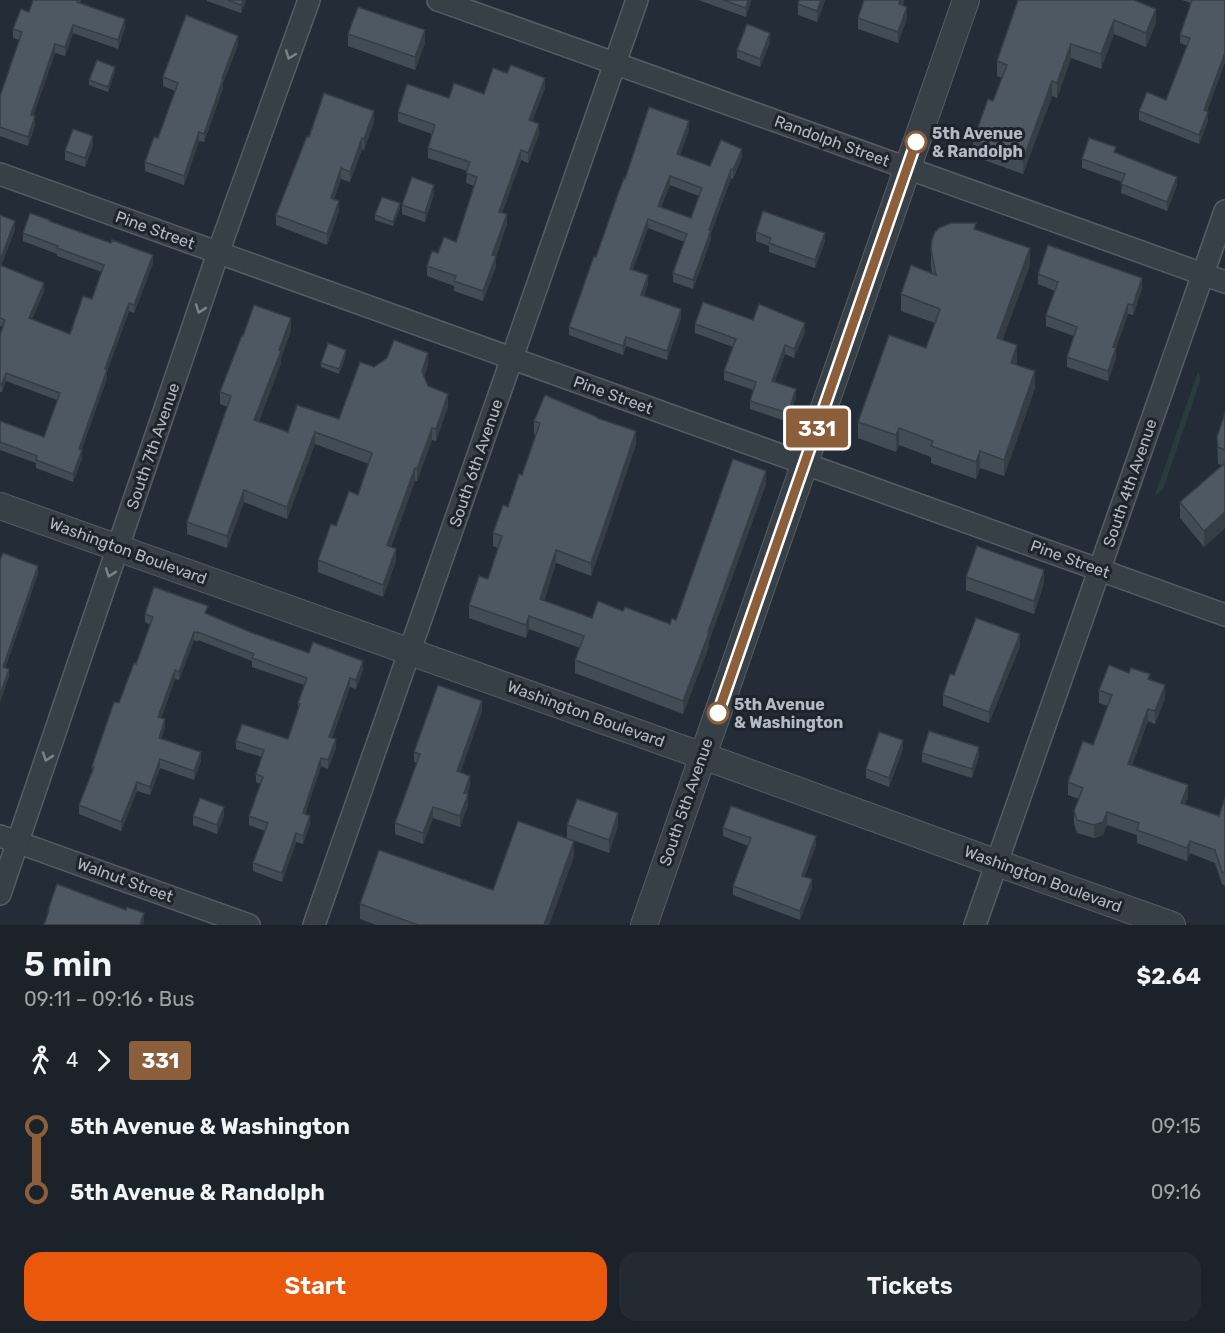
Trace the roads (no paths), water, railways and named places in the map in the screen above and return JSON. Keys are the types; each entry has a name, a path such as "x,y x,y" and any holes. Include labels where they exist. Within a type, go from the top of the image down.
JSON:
{"street":[{"name":"South 7th Avenue","path":"0,894 9,839 119,548 218,253 309,0"},
{"name":"Randolph Street","path":"438,0 1225,282"},
{"name":"South 6th Avenue","path":"314,925 637,0"},
{"name":"South 5th Avenue","path":"644,925 966,0"},
{"name":"Pine Street","path":"0,174 1225,615"},
{"name":"South 4th Avenue","path":"975,925 1225,211"},
{"name":"Washington Boulevard","path":"0,506 1172,925"},
{"name":"Walnut Street","path":"9,839 249,925"}],"place":[{"name":"5th Avenue & Randolph","path":"916,142"},
{"name":"5th Avenue & Washington","path":"718,713"}]}
